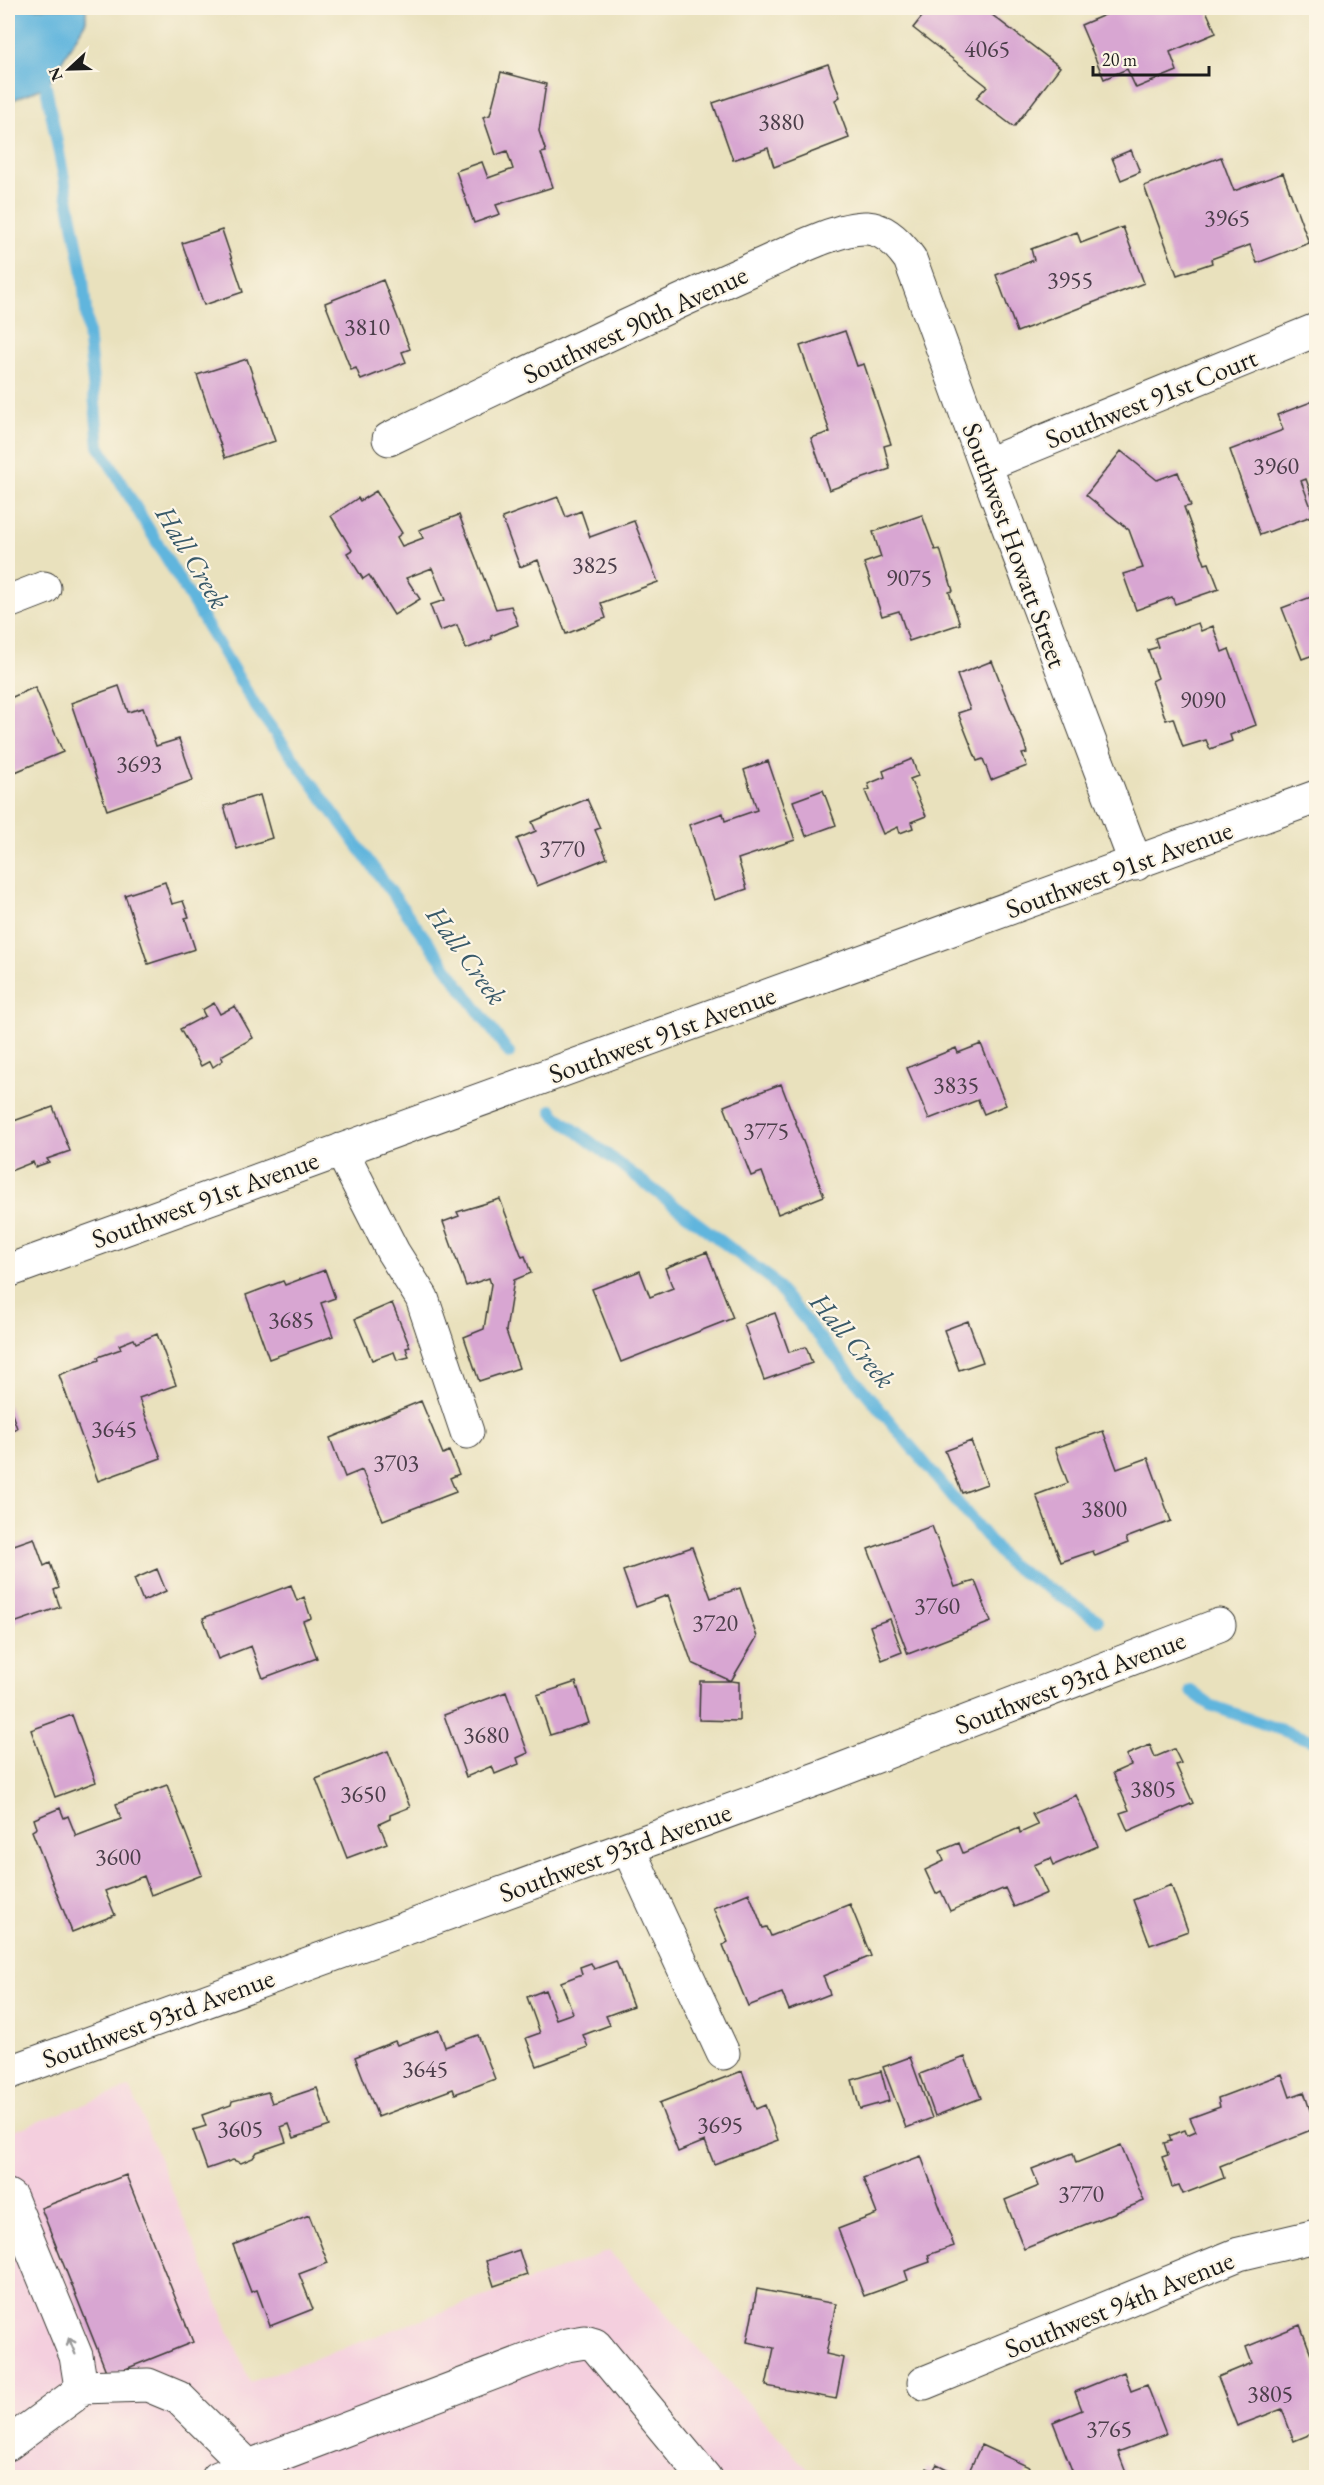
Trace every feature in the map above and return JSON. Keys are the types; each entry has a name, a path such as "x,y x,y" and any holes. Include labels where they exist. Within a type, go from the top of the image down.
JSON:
{"street":[{"name":"Southwest 90th Avenue","path":"389,439 655,312 817,242 848,231 868,228 885,234"},
{"name":"Southwest Howatt Street","path":"885,234 900,244 910,259 985,465 1136,864"},
{"name":"Southwest 91st Court","path":"985,465 1317,330"},
{"path":"8,602 44,588"},
{"name":"Southwest 91st Avenue","path":"8,1271 1317,797"},
{"path":"341,1150 393,1252 422,1298 467,1432"},
{"name":"Southwest 93rd Avenue","path":"8,2073 822,1777 1219,1625"},
{"path":"628,1848 723,2053"},
{"path":"8,2196 11,2198 76,2356 81,2387"},
{"name":"Southwest 94th Avenue","path":"924,2383 1239,2254 1317,2236"},
{"path":"8,2445 22,2420 81,2387 148,2385 179,2398 233,2472 567,2344 585,2342 596,2345 705,2478"}],"shaded area":[{"path":"130,2087 250,2382 609,2251 815,2477 8,2478 8,2133"}],"water":[{"path":"8,8 86,8 86,21 47,86 8,102"}],"building":[{"path":"929,8 983,8 1060,67 1014,127 976,98 987,86 913,28"},
{"path":"1121,8 1205,8 1216,33 1170,52 1177,71 1136,88 1127,69 1104,79 1081,25"},
{"path":"828,64 840,97 835,100 849,138 774,167 768,148 733,160 713,103"},
{"path":"501,72 546,84 539,131 546,152 541,153 553,187 496,205 500,214 474,223 456,171 482,162 488,178 513,169 507,151 496,155 483,117 490,115"},
{"path":"1131,150 1140,172 1121,180 1112,158"},
{"path":"1221,157 1234,191 1283,173 1309,243 1257,263 1250,245 1211,259 1212,263 1177,275 1144,186"},
{"path":"1123,227 1144,283 1017,332 996,275 1034,260 1031,249 1077,232 1081,243"},
{"path":"222,230 243,292 204,305 182,243"},
{"path":"383,280 410,349 402,352 406,362 361,380 356,368 351,370 325,303"},
{"path":"845,331 857,366 864,364 891,444 884,446 890,469 829,490 811,438 830,432 800,346"},
{"path":"247,359 275,441 225,458 197,375"},
{"path":"1316,400 1316,507 1306,479 1301,481 1314,515 1260,535 1230,450 1283,430 1277,415"},
{"path":"1121,451 1157,480 1178,472 1191,506 1184,507 1205,564 1209,563 1219,589 1175,604 1172,597 1136,610 1123,574 1143,568 1129,530 1086,495"},
{"path":"376,491 402,533 397,537 402,546 423,538 419,530 459,515 496,609 511,606 518,625 491,636 492,639 466,649 457,625 440,631 430,605 445,600 432,568 406,578 420,599 394,615 369,575 363,579 347,553 352,550 331,516 358,498 360,501"},
{"path":"558,497 566,517 581,511 590,537 634,521 658,582 601,603 606,618 566,634 538,560 520,567 502,518"},
{"path":"922,515 935,550 940,549 953,591 949,592 960,624 909,641 899,611 882,616 864,563 881,557 873,532"},
{"path":"1316,595 1316,654 1302,659 1282,608"},
{"path":"1198,623 1201,631 1213,626 1222,652 1229,649 1256,725 1230,735 1232,741 1210,749 1206,740 1183,747 1173,718 1166,720 1152,681 1158,678 1148,650 1158,647 1155,638"},
{"path":"992,661 1024,742 1027,753 1022,754 1027,766 991,780 983,759 977,761 958,713 970,709 957,675"},
{"path":"119,686 128,712 143,708 156,746 179,739 193,780 107,810 71,703"},
{"path":"35,687 63,752 8,775 8,699"},
{"path":"912,759 918,776 910,779 926,816 911,822 913,828 900,833 898,827 883,834 865,791 870,789 868,784 885,777 883,771"},
{"path":"768,761 795,840 738,859 747,889 714,900 689,825 723,813 725,821 757,810 744,770"},
{"path":"823,790 836,825 806,836 793,801"},
{"path":"260,795 272,838 237,849 224,806"},
{"path":"587,799 600,828 595,830 607,858 537,886 517,839 536,831 532,822"},
{"path":"165,882 172,904 183,901 189,917 185,918 195,949 148,964 125,895"},
{"path":"214,1003 220,1014 235,1006 253,1038 221,1056 223,1060 213,1067 210,1061 201,1066 180,1029 205,1016 202,1010"},
{"path":"981,1044 1006,1105 984,1114 978,1100 929,1119 907,1068 956,1048 958,1053"},
{"path":"781,1084 824,1196 778,1214 762,1172 751,1176 724,1106"},
{"path":"53,1107 70,1151 47,1159 49,1162 35,1167 33,1162 8,1172 8,1123"},
{"path":"500,1199 522,1257 525,1256 531,1273 514,1280 506,1331 519,1368 479,1381 464,1337 484,1329 491,1284 489,1278 466,1286 443,1222 459,1216 457,1212"},
{"path":"707,1252 733,1318 621,1362 592,1289 640,1271 650,1297 673,1288 665,1268"},
{"path":"325,1270 335,1298 321,1303 333,1336 269,1359 246,1295 283,1281 285,1285"},
{"path":"392,1303 410,1347 406,1348 409,1357 397,1360 394,1352 372,1360 355,1319"},
{"path":"775,1313 789,1352 806,1347 812,1363 764,1380 744,1324"},
{"path":"968,1321 983,1362 959,1370 944,1330"},
{"path":"157,1334 176,1385 139,1398 161,1458 98,1481 59,1375 121,1349 119,1345 134,1339 136,1343"},
{"path":"421,1401 443,1454 449,1451 459,1474 450,1478 456,1492 383,1520 362,1470 345,1477 330,1438"},
{"path":"8,1403 17,1428 8,1432"},
{"path":"1103,1431 1117,1469 1148,1458 1171,1521 1126,1538 1128,1543 1095,1556 1093,1551 1061,1562 1036,1495 1068,1483 1055,1448"},
{"path":"971,1441 987,1484 962,1493 945,1451"},
{"path":"932,1526 955,1587 975,1581 991,1622 908,1654 868,1549"},
{"path":"34,1538 44,1566 50,1563 59,1588 54,1590 60,1607 8,1625 8,1547"},
{"path":"692,1547 711,1598 740,1588 757,1637 731,1681 692,1663 668,1595 636,1607 623,1571"},
{"path":"157,1569 166,1591 143,1601 134,1579"},
{"path":"291,1585 297,1601 304,1597 311,1618 303,1621 317,1658 263,1678 251,1646 218,1659 203,1618"},
{"path":"890,1619 902,1652 882,1660 870,1626"},
{"path":"700,1681 739,1682 739,1721 699,1720"},
{"path":"576,1682 589,1723 550,1735 537,1695"},
{"path":"506,1692 528,1753 517,1758 519,1764 495,1774 492,1766 466,1777 444,1715"},
{"path":"72,1715 96,1782 55,1797 31,1730"},
{"path":"1150,1745 1155,1757 1174,1749 1181,1763 1176,1765 1193,1803 1128,1831 1120,1813 1129,1810 1113,1773 1131,1765 1126,1755"},
{"path":"388,1751 410,1807 390,1815 390,1819 379,1824 387,1843 347,1858 316,1779"},
{"path":"167,1785 202,1875 151,1895 144,1876 105,1891 115,1915 72,1932 32,1831 37,1828 34,1819 60,1808 64,1818 68,1816 76,1836 121,1819 116,1804"},
{"path":"1076,1795 1098,1846 1054,1865 1051,1858 1034,1865 1047,1893 1014,1907 1005,1888 950,1911 941,1891 936,1894 925,1870 944,1861 940,1851 959,1843 963,1853 1019,1828 1020,1833 1038,1825 1032,1814"},
{"path":"1171,1885 1188,1931 1150,1945 1133,1900"},
{"path":"749,1893 763,1928 767,1927 771,1936 850,1904 871,1956 823,1976 830,1994 789,2010 782,1993 748,2006 723,1945 728,1942 713,1908"},
{"path":"616,1961 633,2006 606,2016 610,2025 583,2035 588,2047 537,2066 526,2038 540,2033 527,1997 545,1990 556,2019 573,2013 561,1982 582,1974 580,1967 591,1963 594,1969"},
{"path":"439,2030 445,2047 478,2035 495,2079 455,2094 453,2089 378,2117 355,2057 395,2041 397,2045"},
{"path":"910,2057 932,2118 906,2128 883,2067"},
{"path":"965,2057 981,2098 935,2116 920,2074"},
{"path":"742,2071 756,2109 765,2105 778,2140 714,2164 705,2141 678,2152 659,2103"},
{"path":"881,2071 889,2101 860,2109 852,2080"},
{"path":"1282,2074 1290,2097 1304,2092 1316,2128 1220,2166 1224,2178 1183,2194 1179,2185 1172,2187 1162,2157 1168,2155 1164,2143 1171,2141 1169,2136 1185,2130 1187,2135 1196,2131 1190,2118 1220,2107 1218,2098"},
{"path":"317,2088 330,2126 294,2138 289,2124 281,2127 286,2142 257,2152 253,2158 241,2163 233,2160 207,2169 193,2130 206,2126 202,2115 231,2105 232,2101 268,2092 272,2103"},
{"path":"1121,2145 1144,2201 1024,2249 1005,2200 1039,2186 1032,2169 1073,2153 1076,2163"},
{"path":"921,2156 954,2246 928,2255 930,2262 905,2271 908,2280 864,2296 838,2229 877,2214 863,2178"},
{"path":"126,2175 193,2342 108,2376 41,2208"},
{"path":"309,2215 328,2263 299,2274 313,2309 270,2326 257,2290 251,2292 233,2245"},
{"path":"519,2250 527,2275 494,2286 486,2261"},
{"path":"757,2289 836,2304 826,2354 844,2358 836,2399 766,2386 774,2348 747,2342"},
{"path":"1300,2325 1316,2367 1316,2432 1294,2441 1282,2409 1237,2426 1218,2377 1252,2363 1246,2347"},
{"path":"1124,2372 1131,2391 1147,2385 1166,2434 1118,2452 1128,2478 1075,2478 1053,2422 1082,2410 1075,2392"},
{"path":"981,2445 1029,2467 1024,2478 966,2478"},
{"path":"937,2464 965,2478 923,2478 927,2468 933,2471"}],"waterway":[{"name":"Hall Creek","path":"43,72 82,269 99,446 256,707 509,1053"},
{"name":"Hall Creek","path":"552,1110 555,1115 770,1278 1009,1564 1098,1620"},
{"name":"Hall Creek","path":"1191,1691 1210,1705 1316,1742"}]}
